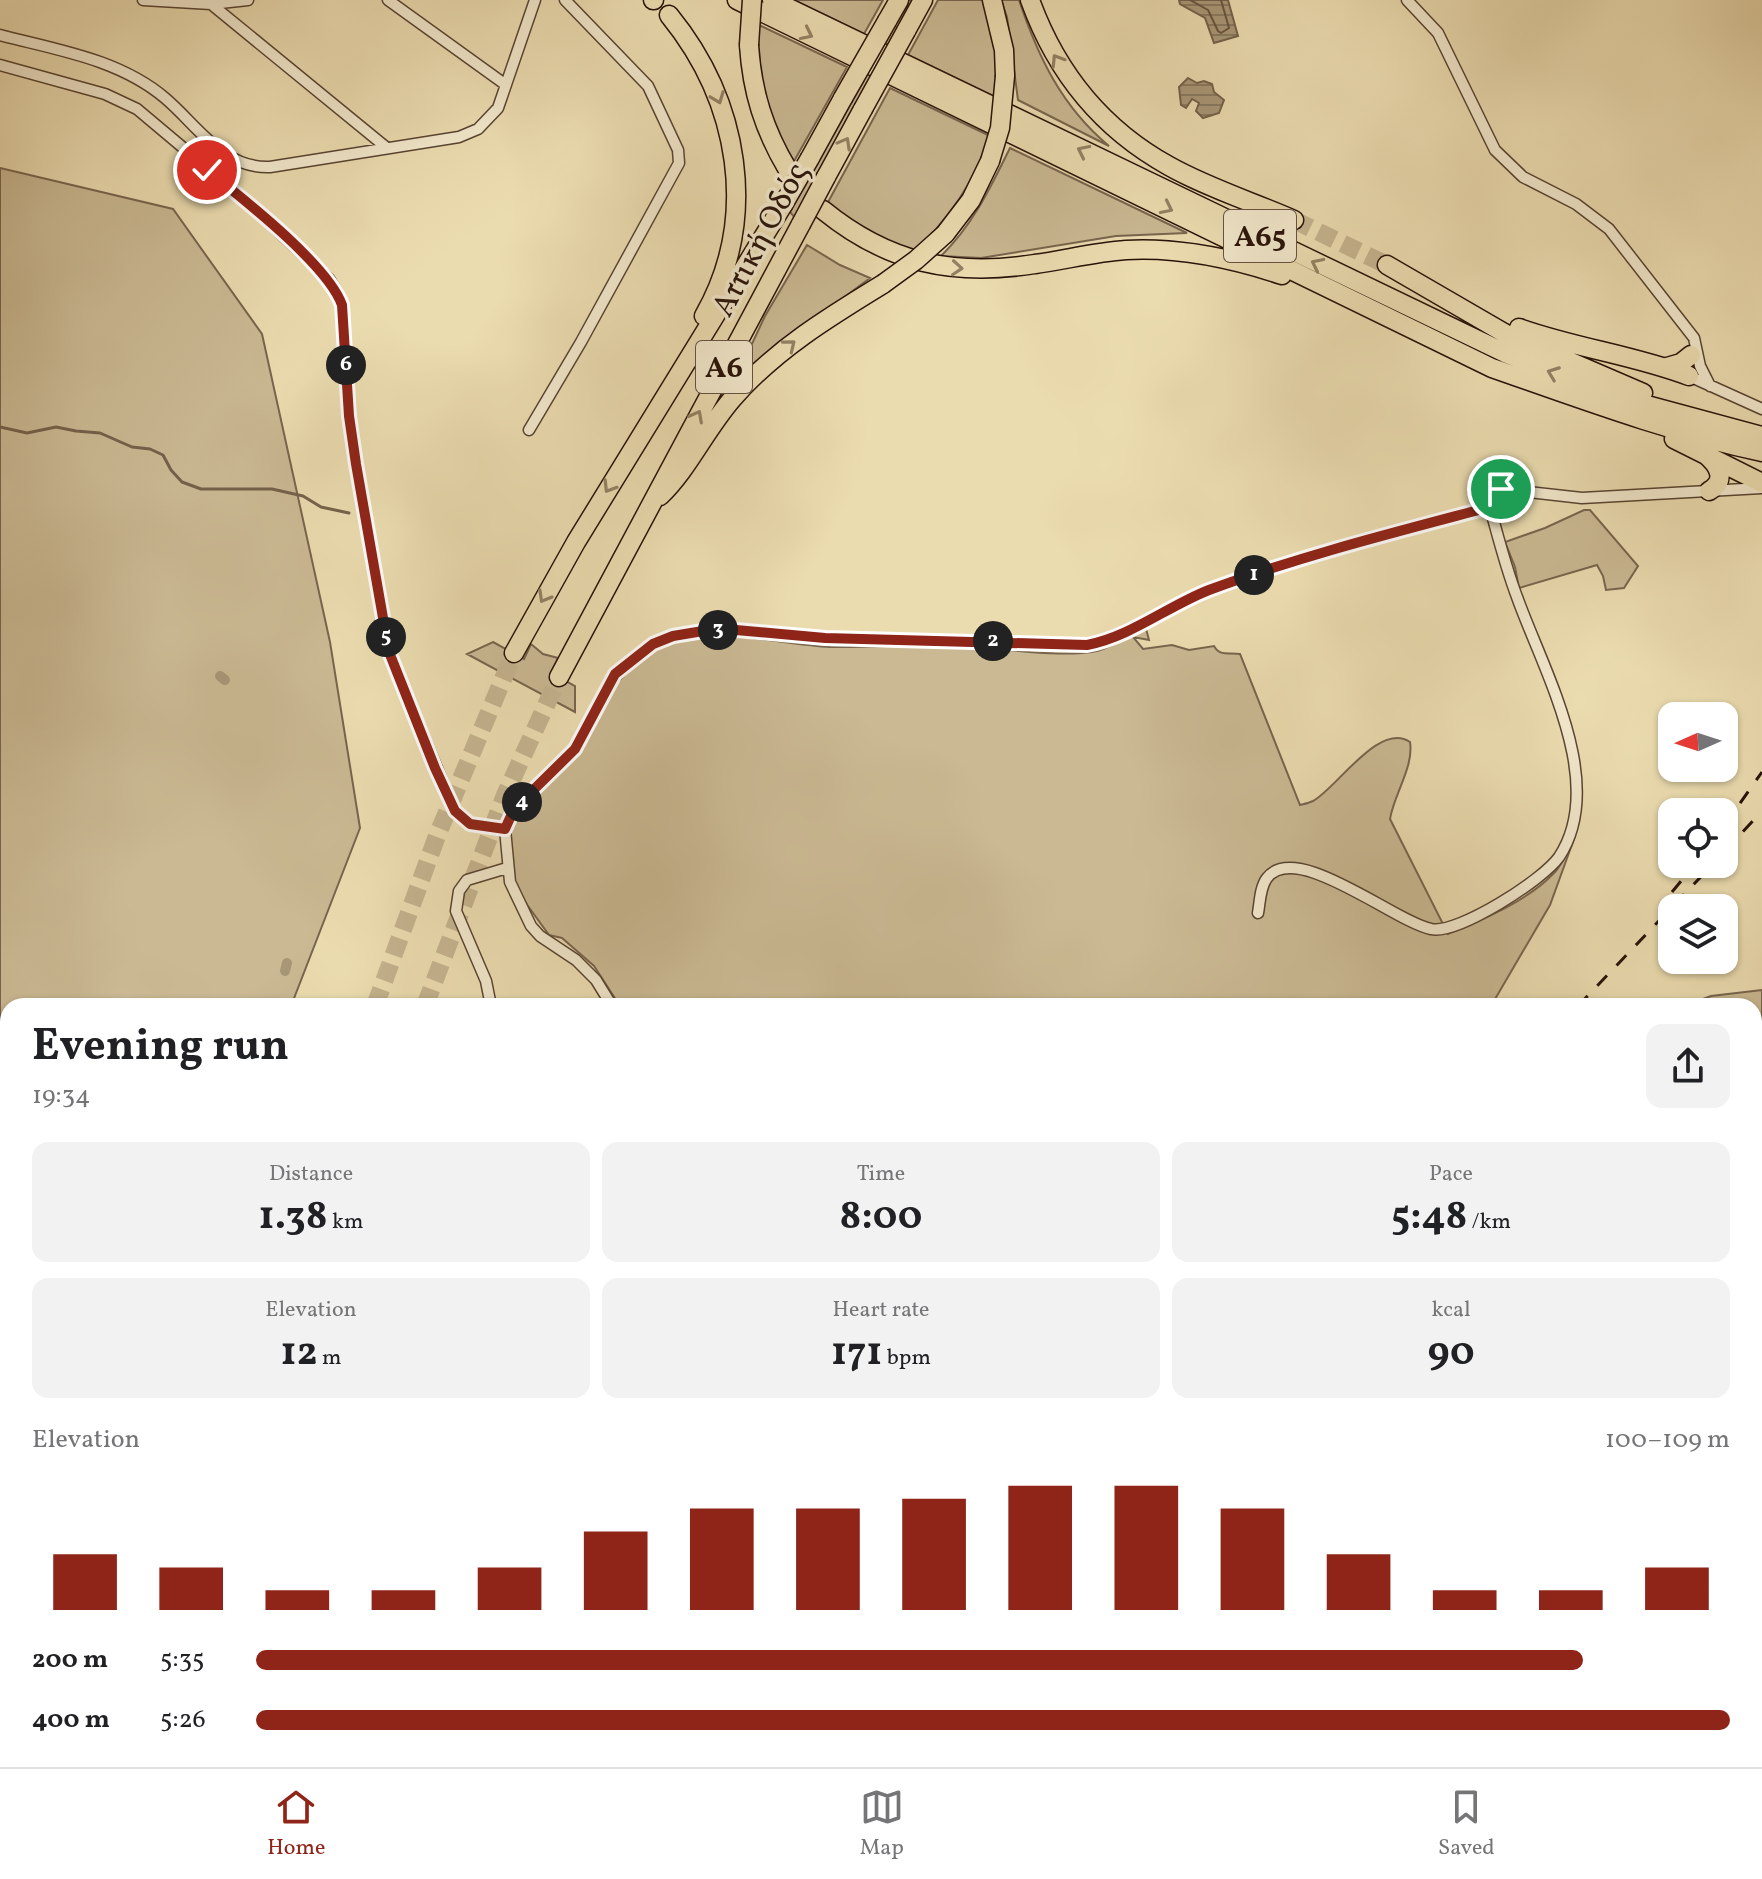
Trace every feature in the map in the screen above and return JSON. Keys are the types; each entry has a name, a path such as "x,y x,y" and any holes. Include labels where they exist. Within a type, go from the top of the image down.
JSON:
{"highway":[{"name":"Α65","path":"737,0 1492,368 1669,429 1762,452"},
{"path":"752,0 749,45 753,85 764,123 788,170"},
{"name":"Α65","path":"772,0 1494,348 1628,400 1762,436"},
{"name":"Αττική Οδός","path":"514,653 576,542 783,205 899,0"},
{"name":"Αττική Οδός","path":"559,677 646,509 923,0"},
{"path":"646,509 680,477 713,422 749,381 805,333 883,284 945,234 971,200 990,161 1003,111 1004,50 992,0"},
{"path":"1030,0 1056,59 1075,86 1112,126 1170,167 1294,220"},
{"path":"643,432 714,295 731,245 736,215 736,167 726,119 705,66 669,15"},
{"path":"823,210 841,225 882,249 940,267 1000,268 1121,250 1184,251 1257,266 1364,310 1400,321"},
{"path":"1387,265 1518,340 1627,387 1726,420 1762,436"},
{"path":"1411,278 1527,331 1667,367 1689,376"},
{"path":"1667,367 1681,363 1692,347"},
{"path":"1547,387 1572,404 1701,451 1762,485"},
{"path":"1701,451 1719,469 1719,482 1709,491"}],"street":[{"path":"143,0 211,4 248,0"},
{"path":"388,0 506,85"},
{"path":"0,35 80,56 134,76 163,96 227,156 244,165 260,168 470,133 492,116 535,0"},
{"path":"529,430 679,163 678,150 648,86 565,0"},
{"path":"1407,0 1438,33 1495,150 1523,177 1600,220 1617,239 1692,347 1710,386"},
{"path":"211,4 387,148"},
{"path":"0,65 105,94 137,109 243,198 329,279 342,305 349,416 389,652 455,811 470,824 505,829"},
{"path":"1692,347 1689,376 1762,409"},
{"path":"1258,913 1263,883 1268,875 1277,869 1294,867 1349,889 1420,926 1432,930 1453,928 1533,883 1547,871 1565,846 1572,830 1576,789 1571,745 1515,594 1486,493 1501,489 1582,498 1762,485"},
{"path":"607,998 596,980 576,960 536,932 514,892 507,868 505,829 514,809 575,749 615,674 653,644 673,636 709,630 736,630 825,638 1087,645 1109,639 1171,606 1212,589 1400,531 1490,507"},
{"path":"489,998 486,981 456,911 456,900 467,880 507,868"}],"shaded area":[{"path":"794,0 883,0 864,34"},
{"path":"909,0 914,0 795,218 790,212"},
{"path":"938,0 984,0 996,48 997,98 908,55"},
{"path":"1001,0 1019,0 1043,61 1065,98 1109,146 1018,100 1007,17"},
{"path":"757,24 847,67 793,163 777,137 759,79"},
{"path":"890,88 990,136 959,200 912,253 889,244 827,204"},
{"path":"1010,148 1187,233 1116,236 981,258 941,256 972,219"},
{"path":"0,168 173,209 262,334 330,642 360,828 294,998 0,998"},
{"path":"807,245 840,265 870,278 736,378 765,316"},
{"path":"1590,510 1638,566 1624,588 1606,590 1597,565 1519,588 1505,542"},
{"path":"1145,625 1149,640 1133,637 1143,649 1172,645 1189,650 1214,646 1222,653 1240,654 1300,805 1323,794 1372,748 1398,738 1410,742 1409,761 1390,819 1448,934 1532,892 1558,868 1574,839 1550,905 1496,998 615,998 594,966 562,938 549,935 515,888 510,838 514,814 519,815 529,800 567,762 625,672 657,648 680,640 730,636 830,647 946,645 1043,653 1081,653 1110,646"},
{"path":"493,642 524,659 531,644 543,654 558,658 551,673 575,686 575,712 467,654"},
{"path":"1762,990 1762,998 1706,998"}],"water":[{"path":"1179,0 1228,0 1238,36 1214,43 1205,18 1180,4"},
{"path":"1188,78 1197,83 1204,81 1212,84 1214,92 1224,100 1219,113 1203,118 1196,111 1199,103 1192,99 1186,108 1181,105 1179,87"}],"waterway":[{"path":"0,427 27,433 56,427 100,433 132,447 150,449 163,455 182,482 201,489 272,489 303,496 321,507 349,513"},
{"path":"220,676 225,680"},
{"path":"285,971 287,963"}],"tunnel":[{"path":"1294,220 1387,265"},
{"path":"378,998 437,836 514,653"},
{"path":"428,998 505,795 559,677"}],"railway":[{"path":"1738,806 1762,772"},
{"path":"1738,837 1762,811"},
{"path":"1672,892 1684,878"},
{"path":"1586,998 1700,878"}],"route":[{"path":"207,170 243,198 298,249 329,279 337,292 342,305 349,416 389,652 455,811 470,824 480,827 505,829 514,809 575,749 615,674 653,644 673,636 709,630 736,630 825,638 1087,645 1109,639 1171,606 1212,589 1416,526 1490,507 1486,493 1501,489"}]}
